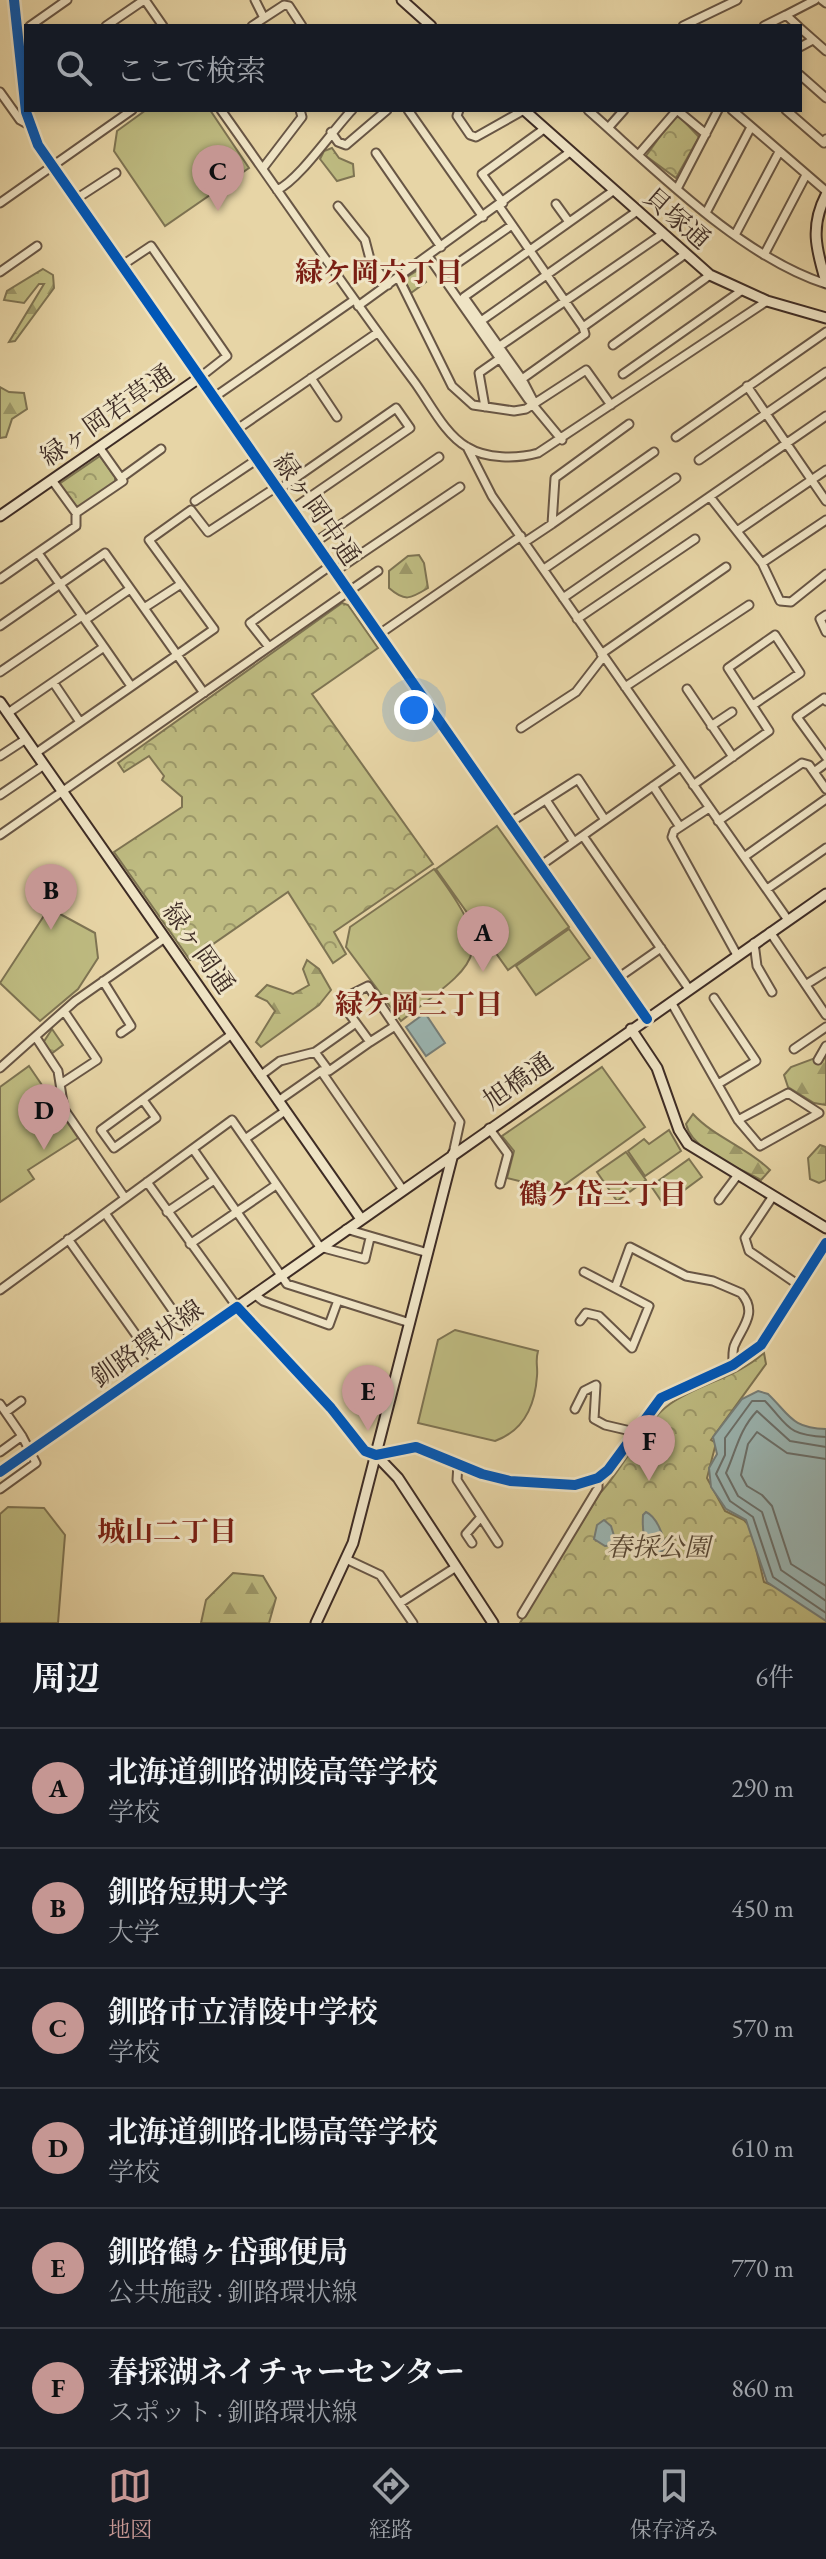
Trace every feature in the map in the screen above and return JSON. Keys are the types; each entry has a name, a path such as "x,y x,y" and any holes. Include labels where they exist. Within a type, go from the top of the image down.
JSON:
{"street":[{"name":"緑ヶ岡中通","path":"14,0 24,27"},
{"path":"33,24 67,0"},
{"path":"255,0 264,18"},
{"path":"402,0 429,24"},
{"path":"689,24 737,0"},
{"path":"768,24 815,0"},
{"path":"109,24 147,1 162,24"},
{"path":"255,24 284,5 289,6 301,24"},
{"path":"786,15 796,24"},
{"path":"802,30 826,51"},
{"path":"802,46 813,40"},
{"path":"802,77 826,98"},
{"path":"0,92 20,120 29,125"},
{"name":"緑ヶ岡中通","path":"27,112 29,125 52,166 647,1019"},
{"path":"1,201 129,112"},
{"path":"222,112 377,333 441,420 467,447 492,496 788,920"},
{"path":"263,168 302,117 301,112"},
{"path":"277,190 295,180 350,112"},
{"path":"331,132 338,142 346,145 385,112"},
{"path":"409,112 483,217"},
{"path":"458,112 457,116 470,135 476,137 520,112"},
{"name":"貝塚通","path":"526,112 661,235 710,275 767,301 826,318"},
{"path":"590,112 735,235 796,274 826,283"},
{"path":"608,128 622,112"},
{"path":"639,154 675,112"},
{"path":"679,112 706,134"},
{"path":"678,187 717,112"},
{"path":"734,112 826,194 816,214 814,239 826,283"},
{"path":"788,112 824,143 826,139"},
{"path":"707,211 751,127"},
{"path":"522,379 585,334 482,174 544,129"},
{"path":"213,398 388,285 570,152"},
{"path":"735,235 779,152"},
{"path":"376,153 441,247"},
{"path":"76,199 116,173"},
{"path":"764,255 806,175"},
{"path":"535,404 522,379 464,297 613,191"},
{"path":"556,204 569,222"},
{"path":"338,206 365,240 370,259 388,285"},
{"path":"481,321 636,212"},
{"path":"452,267 512,225"},
{"path":"500,346 661,235"},
{"path":"0,272 37,246"},
{"path":"121,266 151,246 227,356 199,378"},
{"path":"583,327 684,255"},
{"path":"428,256 499,359 562,440"},
{"path":"613,345 710,275"},
{"path":"398,277 452,386 466,401 514,411 535,404 586,370 611,405"},
{"path":"623,374 741,291"},
{"path":"467,447 521,458 562,440 767,301"},
{"path":"676,437 826,332"},
{"path":"236,430 377,333"},
{"path":"485,407 479,373 499,359"},
{"path":"699,460 826,372"},
{"name":"緑ヶ岡若草通","path":"0,516 199,378"},
{"path":"311,378 337,417"},
{"path":"747,386 826,501"},
{"path":"36,753 214,629 149,540 191,510 208,532 396,408 410,428 291,510"},
{"path":"563,598 826,416"},
{"path":"552,524 555,478 629,424"},
{"path":"76,513 123,481 99,447"},
{"path":"121,478 161,449"},
{"path":"378,635 523,539 552,524 654,452"},
{"path":"314,543 439,457"},
{"path":"195,501 256,460"},
{"path":"737,531 826,470"},
{"path":"544,569 676,478"},
{"path":"0,579 76,526 76,513 52,480"},
{"path":"269,647 250,623 460,487"},
{"path":"710,497 762,563 780,601 786,603 826,574"},
{"path":"762,563 826,520"},
{"path":"577,619 695,539"},
{"path":"38,553 131,686"},
{"path":"0,626 105,553 204,693"},
{"path":"521,728 576,692 602,655 726,567"},
{"path":"0,834 378,571"},
{"path":"144,608 181,584"},
{"path":"0,672 130,589"},
{"path":"625,687 749,605"},
{"path":"826,615 820,619 826,632"},
{"path":"693,785 769,731 728,668 775,635 800,673 753,705"},
{"path":"5,713 104,647"},
{"path":"53,682 80,722"},
{"path":"687,689 733,757"},
{"path":"826,701 824,698 797,717 826,757"},
{"name":"緑ヶ岡通","path":"0,702 361,1219"},
{"path":"711,726 732,712"},
{"path":"0,756 26,739"},
{"path":"718,821 802,763 814,772 826,789"},
{"path":"814,772 826,763"},
{"path":"0,795 44,765"},
{"path":"540,866 680,767"},
{"path":"509,823 578,779 605,820"},
{"path":"653,786 680,827"},
{"path":"744,857 826,799"},
{"path":"546,800 574,842"},
{"path":"709,808 680,827 672,837 737,955"},
{"path":"583,836 689,989"},
{"path":"767,889 826,848"},
{"name":"旭橋通","path":"237,1307 826,894"},
{"path":"770,932 826,1015"},
{"path":"0,1068 37,1039 64,1011 165,938"},
{"path":"754,943 757,966 772,992"},
{"path":"618,978 661,948"},
{"path":"807,984 826,972"},
{"path":"103,981 131,1026 121,1033"},
{"path":"316,1623 346,1559 376,1455 460,1122 365,985 351,998 348,1012 370,1042"},
{"path":"714,998 756,1061 718,1084"},
{"path":"671,1002 738,1120 760,1146 819,1113 788,1093 738,1120"},
{"path":"62,1083 97,1060 64,1011"},
{"path":"260,1076 280,1061 315,1052 356,1023"},
{"path":"315,1052 329,1071 395,1026"},
{"path":"794,1049 826,1027"},
{"path":"631,1029 657,1068 683,1138 693,1150 826,1228"},
{"path":"143,1100 156,1118 114,1148 101,1130 232,1034"},
{"path":"37,1039 62,1083 64,1109 125,1198"},
{"path":"818,1060 826,1046"},
{"path":"278,1101 321,1071 403,1190"},
{"path":"245,1139 285,1111"},
{"path":"0,1290 232,1120 320,1247 365,1259 370,1238"},
{"path":"489,1128 508,1154 500,1184"},
{"path":"193,1149 287,1284 337,1303 410,1323"},
{"path":"719,1200 737,1176"},
{"path":"167,1212 214,1180"},
{"path":"147,1182 237,1307"},
{"path":"190,1244 276,1185"},
{"path":"773,1196 745,1238 749,1251 800,1286"},
{"path":"105,1213 192,1338"},
{"path":"346,1229 428,1253"},
{"path":"68,1239 156,1363"},
{"path":"376,1455 416,1447 482,1474 539,1485 575,1485 598,1478 613,1464 661,1398 733,1365 766,1339 826,1243"},
{"path":"615,1288 630,1247 686,1276 713,1281 741,1293 749,1310 744,1332 734,1345 733,1365"},
{"path":"580,1321 586,1313 599,1316 632,1348 649,1306 584,1272"},
{"path":"254,1294 329,1325 337,1303"},
{"name":"釧路環状線","path":"0,1472 237,1307 331,1408 365,1451 376,1455 398,1478 493,1623"},
{"path":"575,1409 584,1391 596,1385 594,1419 635,1432"},
{"path":"6,1412 21,1401"},
{"path":"0,1404 36,1463 1,1485"},
{"path":"0,1452 22,1436"},
{"path":"458,1464 457,1480 498,1543"},
{"path":"522,1614 598,1488 598,1478"},
{"path":"472,1543 466,1534 481,1517"},
{"path":"346,1559 380,1575 413,1623"},
{"path":"400,1603 456,1567"}],"green space":[{"path":"143,112 211,112 249,168 165,226 114,151 117,131"},
{"path":"674,117 680,117 699,137 676,178 646,156"},
{"path":"332,148 339,158 353,164 354,176 337,181 320,159 324,151"},
{"path":"43,269 53,275 54,288 15,341 9,342 44,284 39,284 24,303 4,300 7,291"},
{"path":"418,270 426,282 411,293 404,279"},
{"path":"0,387 9,392 24,393 27,409 12,419 6,437 0,438"},
{"path":"100,456 115,477 115,482 81,507 75,506 59,484"},
{"path":"419,555 424,563 428,588 412,597 399,595 389,588 389,571 408,556"},
{"path":"342,603 348,605 378,648 312,694 433,864 334,932 346,954 333,963 288,892 190,960 114,852 182,807 182,797 162,780 164,776 149,756 124,772 118,763"},
{"path":"497,826 569,927 508,970 436,869"},
{"path":"434,869 467,921 473,940 471,955 463,969 448,984 401,1021 346,947 350,927"},
{"path":"49,908 95,933 98,958 78,989 40,1021 0,983"},
{"path":"569,929 590,958 536,995 516,966"},
{"path":"307,960 319,969 331,990 319,1005 261,1047 256,1042 275,1011 267,1001 256,996 267,985 293,994 309,985 303,969"},
{"path":"52,1029 63,1045 51,1054 43,1043"},
{"path":"826,1054 826,1105 814,1103 788,1087 784,1075 791,1067"},
{"path":"29,1066 78,1138 28,1170 34,1179 0,1202 0,1087"},
{"path":"602,1067 645,1127 549,1196 543,1187 507,1178 514,1151 502,1136"},
{"path":"693,1114 770,1170 761,1180 706,1150 690,1134 686,1124"},
{"path":"669,1130 681,1151 645,1176 628,1151 644,1139 649,1144"},
{"path":"820,1145 826,1147 826,1180 819,1183 810,1179 808,1158"},
{"path":"626,1152 646,1180 617,1201 597,1172"},
{"path":"689,1159 702,1177 664,1205 651,1186"},
{"path":"455,1330 538,1351 534,1397 526,1416 505,1437 495,1441 418,1423 438,1340"},
{"name":"春採公園","path":"764,1353 766,1364 711,1440 716,1443 707,1478 725,1511 744,1520 751,1528 764,1582 803,1598 826,1616 826,1623 520,1623 600,1493 660,1412 682,1397 742,1369"},
{"path":"8,1507 44,1508 65,1535 58,1623 0,1623 0,1514"},
{"path":"233,1573 263,1576 276,1598 269,1623 201,1623 206,1600"}],"water":[{"path":"425,1013 445,1043 426,1056 406,1027"},
{"path":"758,1391 768,1394 798,1423 826,1429 826,1621 767,1582 746,1520 726,1509 711,1487 709,1468 717,1454 713,1437 742,1399"},
{"path":"646,1512 657,1522 663,1538 665,1548 658,1555 649,1548 644,1538 643,1515"},
{"path":"604,1520 611,1526 617,1545 605,1546 594,1539 597,1525"}],"cycle path":[{"path":"14,0 24,93"},
{"path":"26,112 38,145 647,1019"},
{"path":"0,1472 237,1307 331,1408 365,1451 376,1455 416,1447 482,1474 510,1481 575,1485 598,1478 608,1470 661,1398 733,1365 761,1345 826,1243"}],"place":[{"name":"釧路市立清陵中学校","path":"218,211"},
{"name":"釧路短期大学","path":"51,930"},
{"name":"北海道釧路湖陵高等学校","path":"483,972"},
{"name":"北海道釧路北陽高等学校","path":"44,1150"},
{"name":"釧路鶴ヶ岱郵便局","path":"368,1431"},
{"name":"春採湖ネイチャーセンター","path":"649,1481"}],"district":[{"name":"緑ケ岡六丁目","path":"379,272"},
{"name":"緑ケ岡三丁目","path":"419,1004"},
{"name":"鶴ケ岱三丁目","path":"603,1194"},
{"name":"城山二丁目","path":"167,1531"}]}
